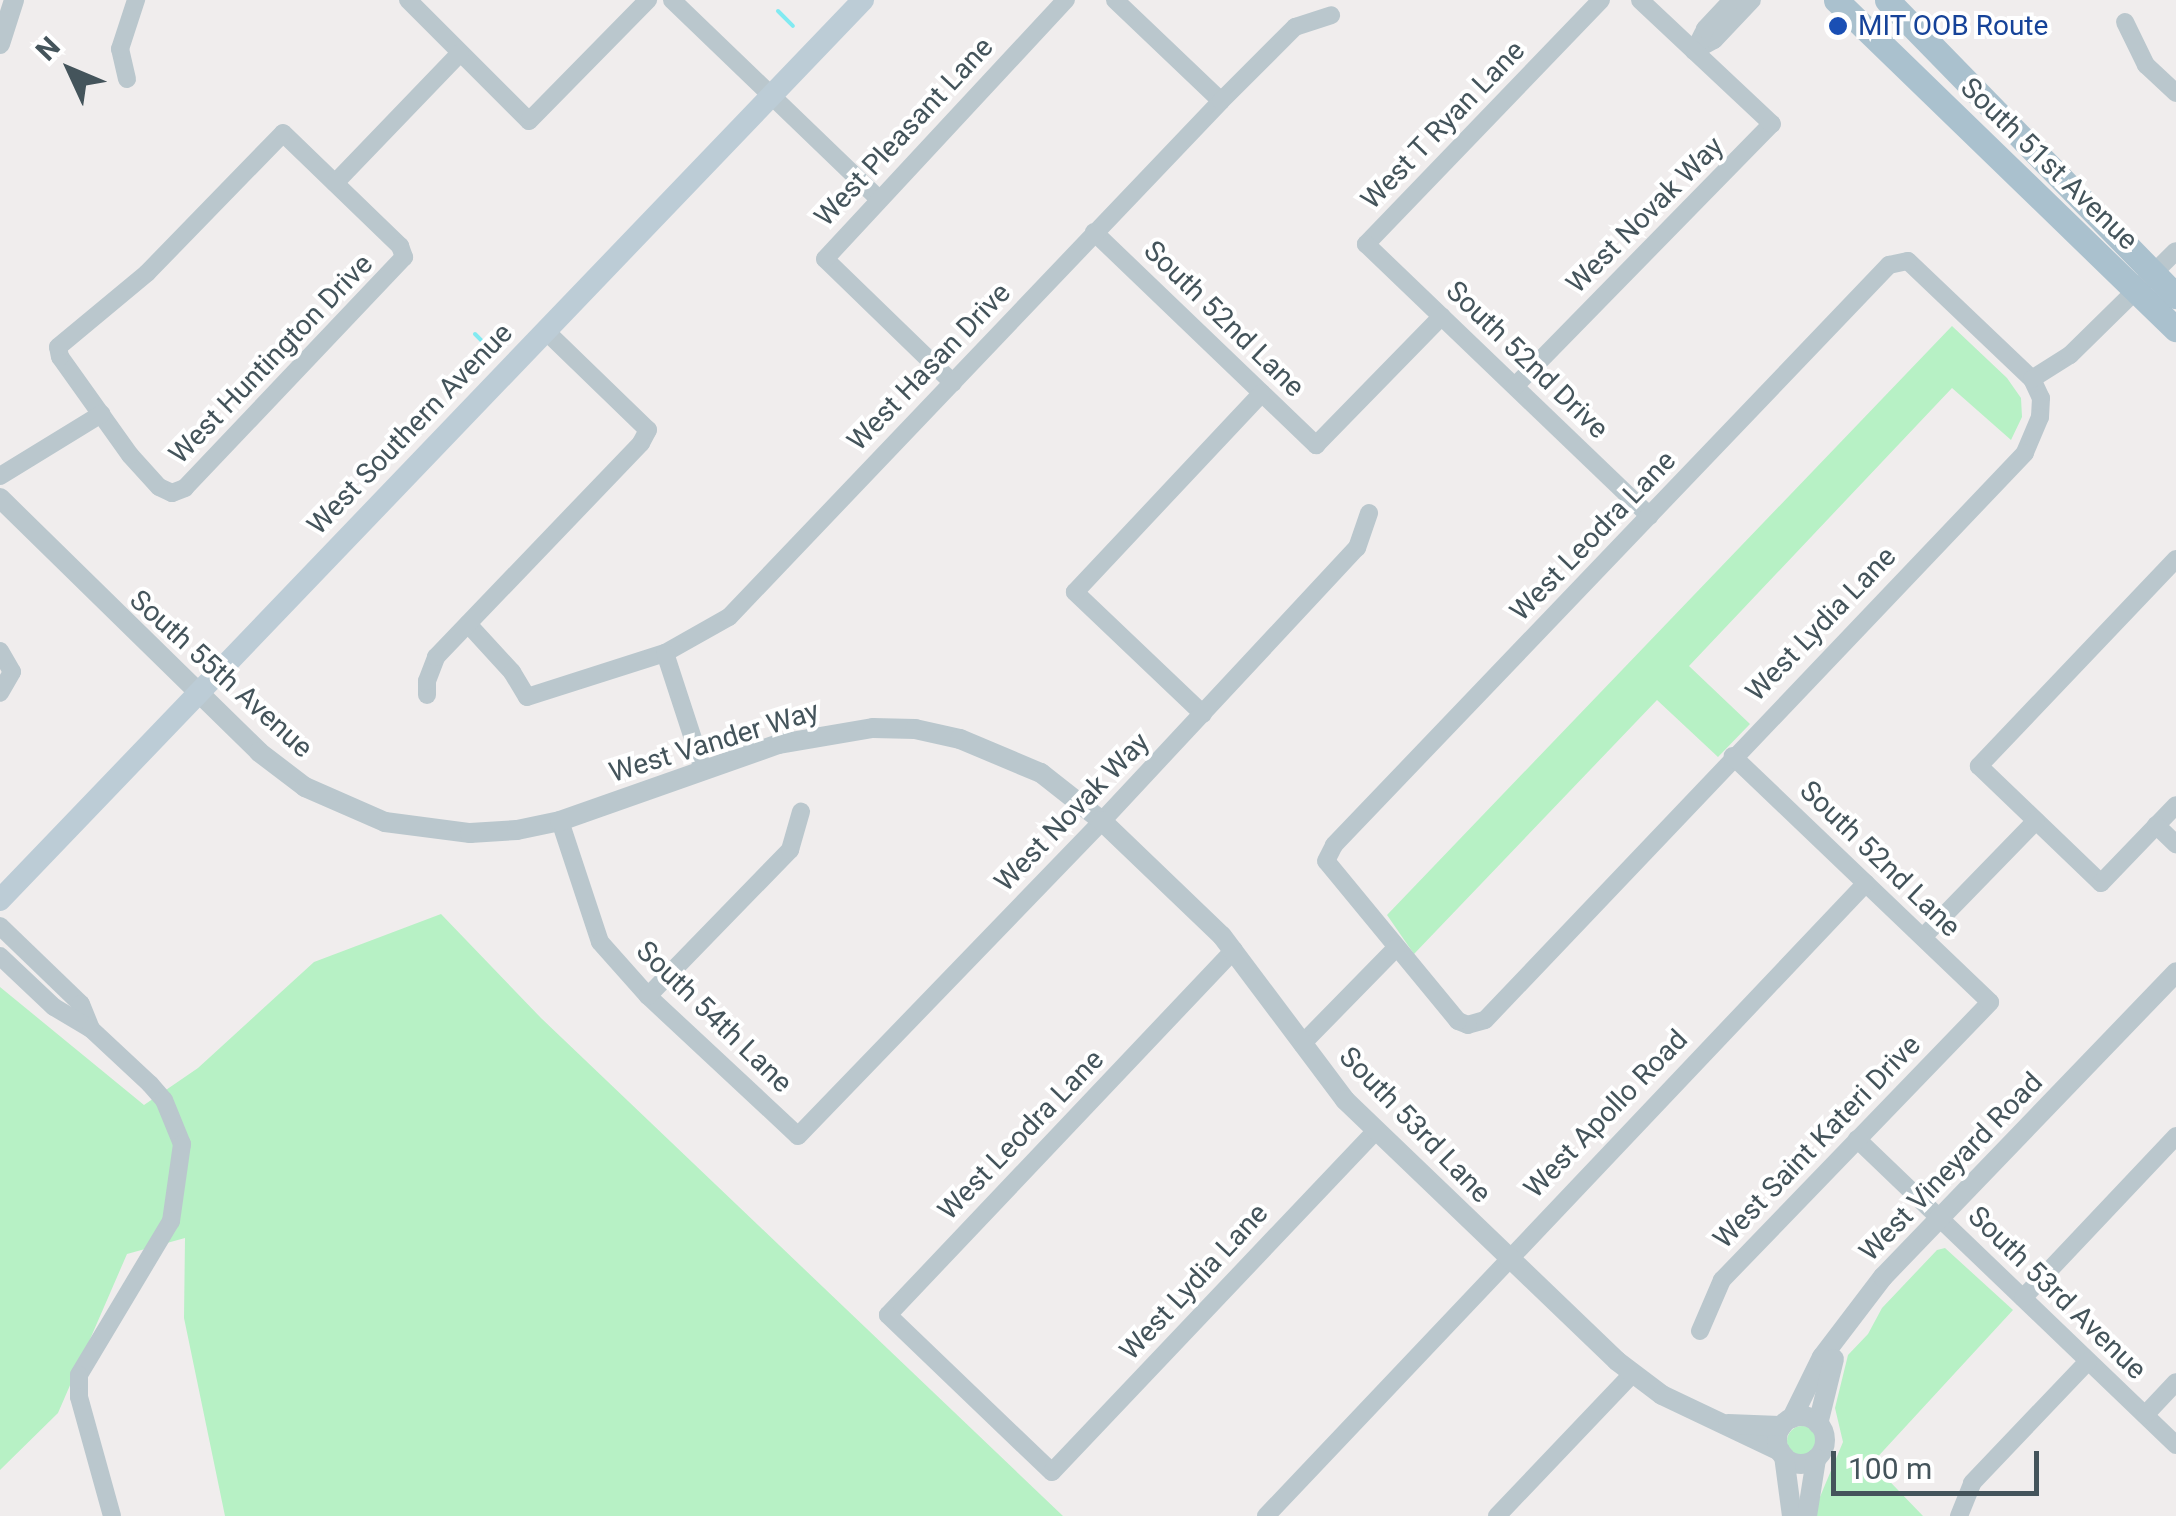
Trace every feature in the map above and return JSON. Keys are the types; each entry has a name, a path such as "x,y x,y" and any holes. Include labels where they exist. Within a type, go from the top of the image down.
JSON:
{"main road":[{"name":"West Southern Avenue","path":"0,900 863,0"},
{"name":"South 51st Avenue","path":"1836,0 2145,283 2176,296"},
{"name":"South 51st Avenue","path":"1887,0 2145,283 2176,329"}],"street":[{"path":"1,39 14,0"},
{"path":"126,79 120,50 136,0"},
{"path":"407,1 529,121 648,0"},
{"path":"672,0 878,198"},
{"name":"West Pleasant Lane","path":"953,383 825,258 1066,0"},
{"path":"1115,0 1221,100"},
{"name":"West T Ryan Lane","path":"1366,244 1600,0"},
{"path":"1640,0 1694,52"},
{"path":"1694,52 1705,29 1732,0"},
{"path":"1694,52 1714,40 1752,0"},
{"name":"West Hasan Drive","path":"468,624 512,672 527,697 665,653 728,617 1221,100 1295,27 1331,15"},
{"path":"2126,22 2146,64 2176,93"},
{"name":"West Novak Way","path":"1515,386 1772,124 1694,52"},
{"path":"0,476 101,414 60,357 58,347 146,273 284,133 335,183 460,53"},
{"name":"West Huntington Drive","path":"101,414 130,455 160,487 172,493 185,488 404,257 400,246 335,183"},
{"name":"South 52nd Lane","path":"1094,232 1316,445 1442,316"},
{"name":"South 52nd Drive","path":"1366,244 1650,516"},
{"path":"2032,379 2070,355 2176,252"},
{"name":"West Leodra Lane","path":"1396,948 1326,861 1348,831 1890,265 1908,261 2032,379"},
{"path":"428,695 427,681 436,657 642,443 648,430 546,331"},
{"name":"West Lydia Lane","path":"1396,948 1450,1014 1468,1025 1485,1020 1732,756 2025,453 2040,418 2040,398 2032,379"},
{"path":"1203,714 1075,592 1262,393"},
{"name":"South 55th Avenue","path":"0,498 197,693 289,776 364,815 408,827 470,833 560,820"},
{"name":"West Novak Way","path":"798,1136 1102,821 1357,548 1369,513"},
{"path":"2176,560 1979,766 2101,883 2176,805"},
{"path":"0,652 12,672 0,693"},
{"path":"665,653 703,770"},
{"name":"West Vander Way","path":"560,820 807,736 873,728 915,729 960,739 1021,763 1062,788 1102,821"},
{"name":"South 52nd Lane","path":"1732,756 1990,1002"},
{"path":"648,996 790,850 802,812"},
{"name":"South 54th Lane","path":"560,820 600,942 648,996 798,1136"},
{"name":"South 53rd Lane","path":"1102,821 1234,950 1338,1092 1632,1374 1676,1402 1726,1424 1796,1464 1816,1459"},
{"path":"1923,937 2036,821"},
{"path":"2156,826 2176,844"},
{"name":"West Apollo Road","path":"1266,1516 1508,1256 1866,883"},
{"path":"0,926 80,1004 91,1029"},
{"path":"1302,1044 1396,948"},
{"name":"West Leodra Lane","path":"1052,1472 888,1315 1234,950"},
{"path":"0,956 65,1016 91,1029 164,1100 182,1144 170,1221 80,1375 79,1397 112,1516"},
{"name":"West Vineyard Road","path":"1787,1422 1822,1356 1833,1347 1883,1277 2176,972"},
{"path":"34,989 49,973"},
{"name":"West Saint Kateri Drive","path":"1700,1331 1722,1280 1990,1002"},
{"name":"West Lydia Lane","path":"1052,1472 1376,1130"},
{"path":"2023,1298 2176,1136"},
{"name":"South 53rd Avenue","path":"1857,1139 2176,1445"},
{"path":"1806,1516 1816,1459 1825,1442 1818,1424 1834,1361 1833,1347"},
{"path":"1959,1516 1972,1483 2088,1361"},
{"path":"1497,1516 1632,1374"},
{"path":"2145,1415 2176,1382"},
{"name":"South 53rd Lane","path":"1726,1424 1787,1422 1806,1417 1818,1424"},
{"path":"1787,1422 1778,1438 1792,1516"}],"green space":[{"path":"1952,326 2007,378 2021,398 2022,417 2011,440 1952,388 1689,666 1750,724 1718,757 1657,700 1414,954 1387,915"},
{"path":"441,914 541,1018 1063,1516 225,1516 184,1318 185,1238 127,1254 58,1413 0,1470 0,987 144,1105 198,1068 314,962"},
{"path":"1945,1248 2013,1310 1872,1463 1923,1516 1816,1516 1817,1504 1843,1442 1835,1408 1848,1355 1868,1334 1882,1308 1937,1250"},
{"path":"1802,1426 1813,1430 1817,1441 1813,1452 1802,1456 1791,1452 1787,1441 1791,1430"}],"waterway":[{"path":"778,11 793,26"},
{"path":"475,334 486,345"}],"place":[{"name":"MIT OOB Route","path":"1838,26"}]}
